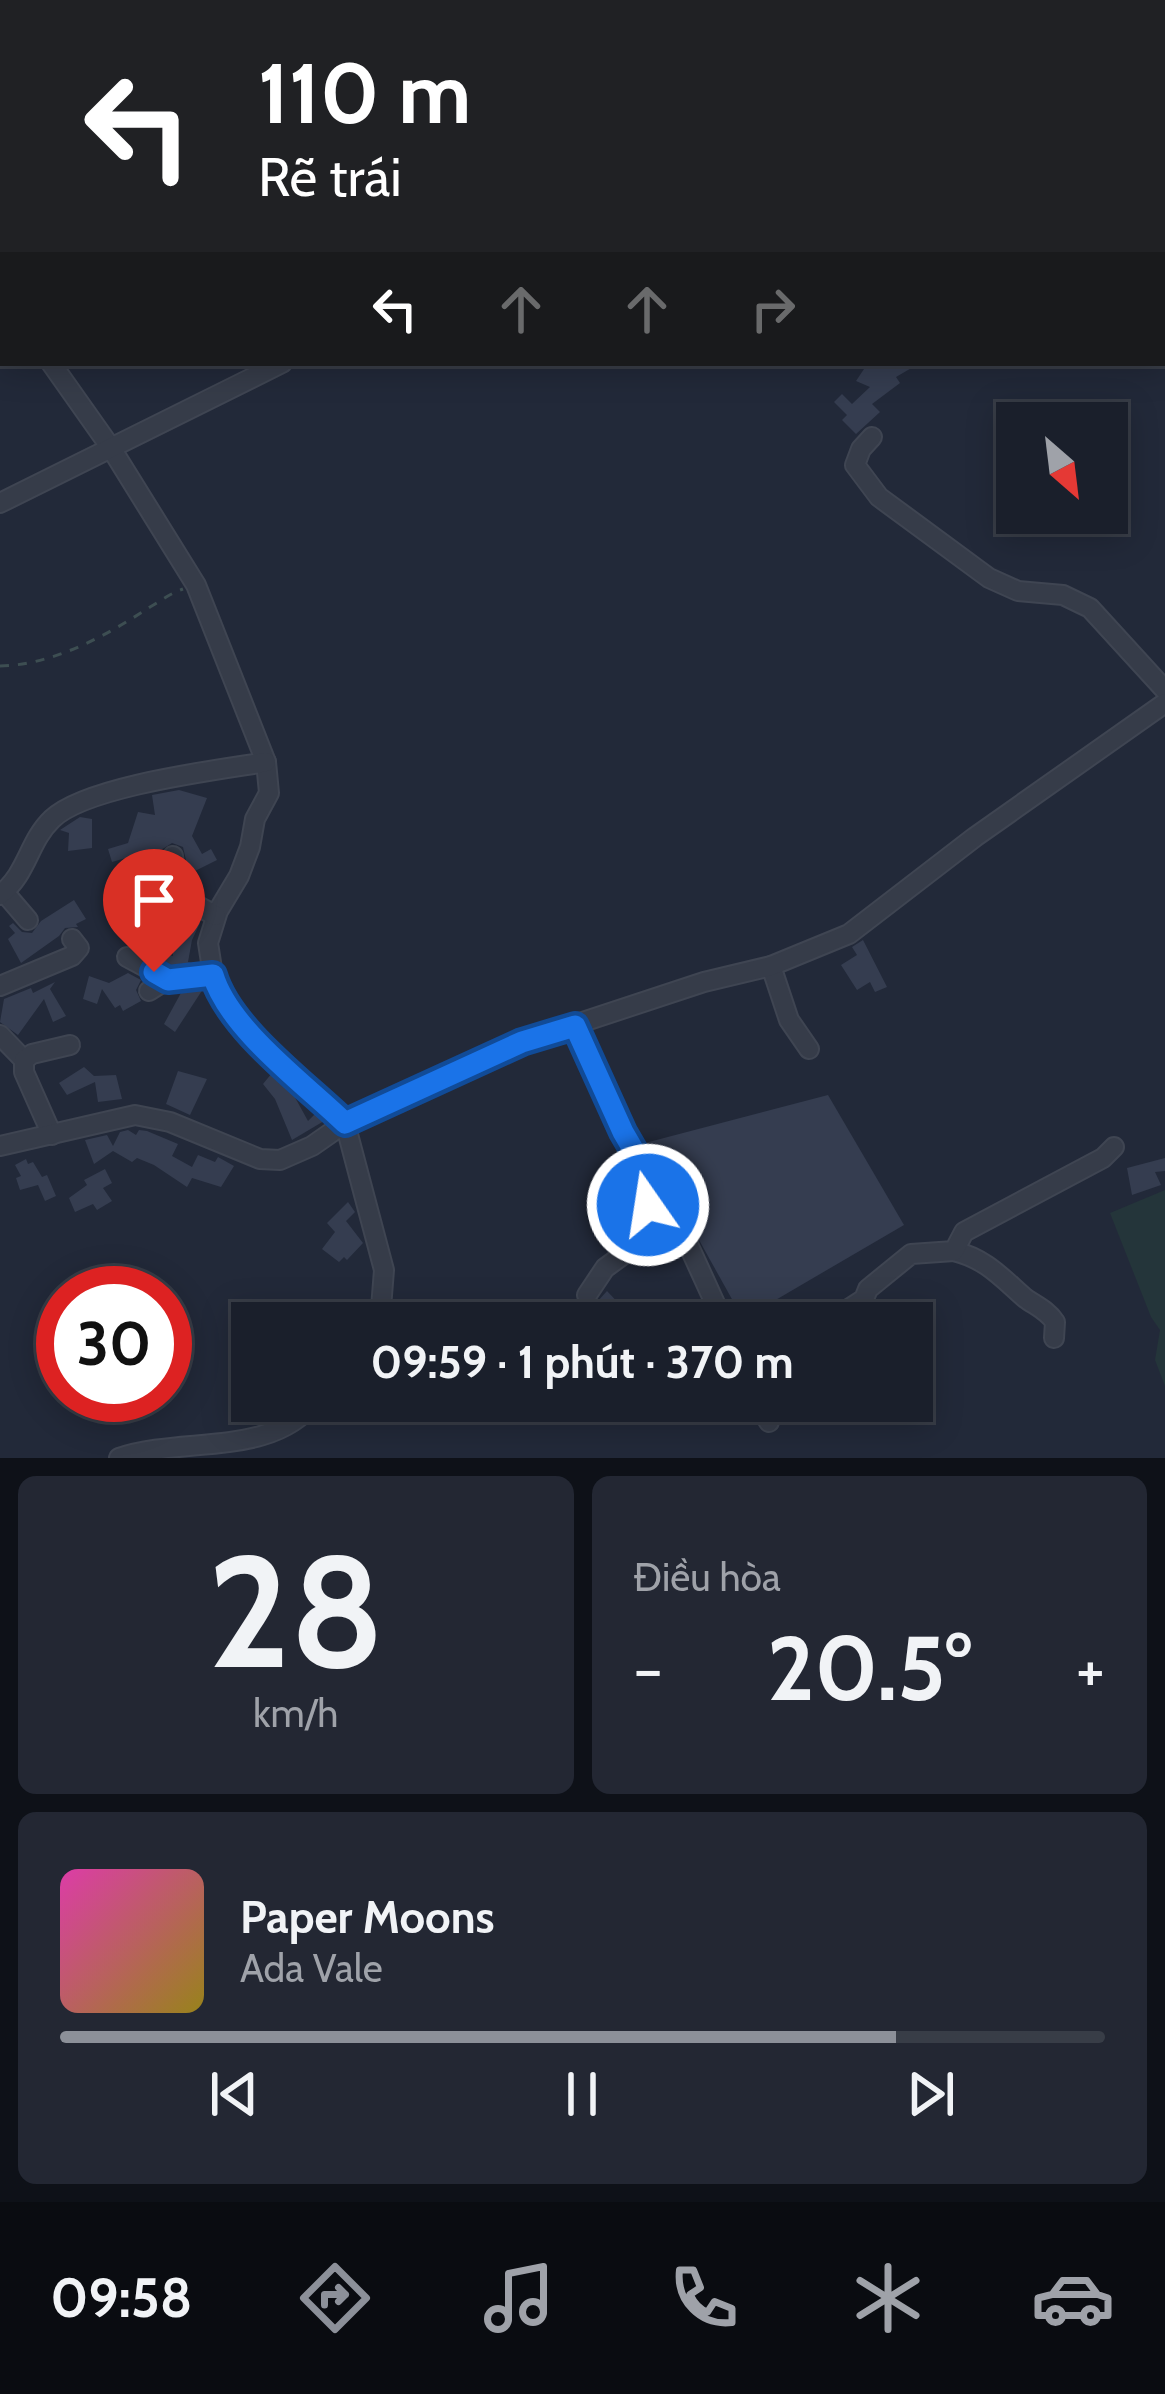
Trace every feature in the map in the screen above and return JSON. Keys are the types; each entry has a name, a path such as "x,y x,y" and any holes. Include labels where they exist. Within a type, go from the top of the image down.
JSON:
{"street":[{"path":"53,366 111,448 196,585 266,762 269,793 208,943 213,975 257,1040 345,1123 385,1270 382,1302"},
{"path":"0,503 276,366"},
{"path":"872,437 860,449 855,465 889,505 989,578 1018,591 1063,595 1090,608 1165,690"},
{"path":"0,1146 105,1120 153,1116 260,1160 280,1160 312,1146 345,1123 522,1042 686,987 771,966 849,934 975,836 1165,704"},
{"path":"28,920 2,894 18,881 52,818 90,799 266,762"},
{"path":"173,856 178,895 216,916"},
{"path":"0,986 72,956 79,948 72,939"},
{"path":"127,957 168,980"},
{"path":"771,966 789,1020 809,1049"},
{"path":"149,991 168,980 213,975"},
{"path":"575,1026 623,1132 687,1242 714,1302"},
{"path":"0,1035 24,1060 24,1072 52,1135"},
{"path":"24,1060 70,1045"},
{"path":"954,1251 964,1232 1114,1148"},
{"path":"587,1295 605,1268 632,1249 629,1220 659,1194"},
{"path":"860,1302 868,1289 911,1254 954,1251 989,1264 1047,1311 1054,1322 1054,1338"},
{"path":"119,1458 143,1450 261,1439 294,1422"}],"path":[{"path":"0,666 40,661 73,650 165,595 196,585"}],"shaded area":[{"path":"1165,1190 1165,1386 1155,1360 1160,1330 1110,1213"}],"building":[{"path":"915,366 896,377 900,383 872,404 880,412 856,434 842,420 847,415 834,402 842,394 852,404 870,387 856,381 864,369"},
{"path":"179,790 207,798 192,836 202,854 211,849 217,860 189,874 183,847 172,843 161,850 166,902 200,923 192,940 188,962 192,963 171,965 141,949 140,941 152,939 153,951 173,956 173,912 155,915 153,901 134,898 139,867 133,867 133,856 112,862 108,849 128,843 138,812 155,815 152,795"},
{"path":"80,817 92,819 92,848 68,851 69,833 60,830"},
{"path":"74,900 86,919 78,927 65,928 21,963 8,939 15,933 9,926 13,923 22,932 32,933 41,921"},
{"path":"863,940 887,987 875,992 870,982 857,990 841,965 857,955 852,947"},
{"path":"128,973 141,980 136,990 141,1001 123,1011 120,1005 115,1008 102,989 97,1004 83,999 89,976 109,983"},
{"path":"55,982 50,989 66,1016 53,1022 44,999 18,1035 0,1022 4,999"},
{"path":"203,989 175,1032 164,1024 182,991"},
{"path":"84,1067 94,1076 116,1075 122,1099 98,1102 95,1082 67,1095 59,1083"},
{"path":"178,1071 207,1079 190,1115 166,1104"},
{"path":"272,1073 292,1092 308,1121 315,1114 324,1121 292,1140 275,1099 263,1084"},
{"path":"828,1095 904,1225 772,1302 734,1302 645,1143"},
{"path":"139,1130 147,1131 178,1144 172,1156 192,1167 198,1155 215,1162 218,1157 234,1166 221,1187 192,1178 187,1187 154,1165 137,1158 132,1162 113,1151 94,1164 85,1140 107,1135 113,1146 120,1132 136,1135"},
{"path":"1165,1158 1165,1171 1155,1172 1161,1185 1132,1195 1127,1168"},
{"path":"26,1159 42,1177 47,1175 56,1196 45,1201 38,1185 20,1190 16,1178 21,1176 15,1165"},
{"path":"105,1169 112,1183 103,1188 112,1201 97,1210 93,1204 75,1212 69,1198 87,1185 84,1180"},
{"path":"348,1202 355,1212 346,1221 363,1243 339,1262 322,1249 335,1232 327,1223"},
{"path":"607,1291 617,1302 597,1302"}],"route":[{"path":"154,972 168,980 213,975 257,1040 345,1123 522,1042 575,1026 623,1132 659,1194 648,1205"}]}
